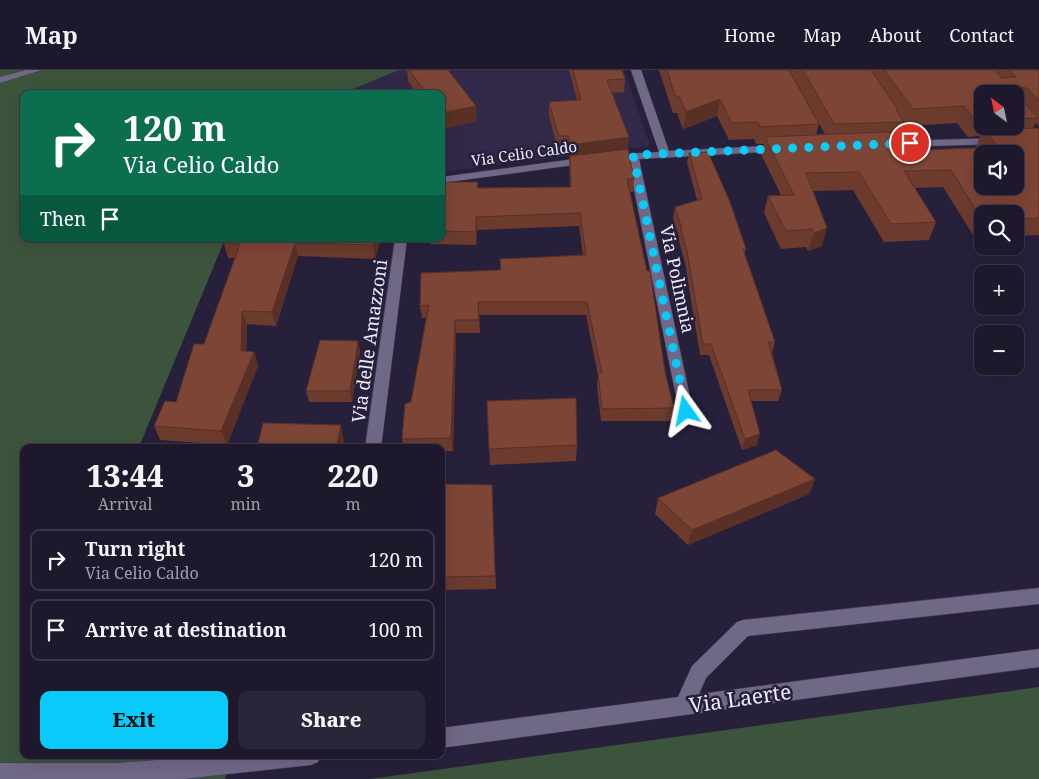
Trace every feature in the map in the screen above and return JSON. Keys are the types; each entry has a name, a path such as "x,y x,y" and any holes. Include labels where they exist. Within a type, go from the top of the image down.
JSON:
{"street":[{"path":"0,80 37,70"},
{"path":"636,70 664,154"},
{"path":"882,144 908,139 1037,135"},
{"name":"Via Celio Caldo","path":"445,179 633,155 794,148"},
{"name":"Via Polimnia","path":"633,155 686,411"},
{"name":"Via delle Amazzoni","path":"374,444 402,242"},
{"path":"684,706 699,672 744,628 1039,596"},
{"name":"Via Laerte","path":"445,737 1039,658"},
{"path":"0,773 61,775 155,771 272,759"}],"shaded area":[{"path":"399,70 624,70 650,146 445,172 445,90 351,90"}],"green space":[{"path":"0,70 399,70 351,90 20,90 20,242 224,242 140,444 20,444 20,759 231,759 225,779 0,779"},
{"path":"1039,687 1039,779 370,779"}],"building":[{"path":"409,70 448,70 476,106 445,112 445,90 424,90"},
{"path":"573,70 622,70 625,79 607,80 629,137 569,145 569,136 559,136 549,102 581,100"},
{"path":"667,70 789,70 819,124 760,127 758,122 732,123 720,99 686,112 679,96 675,96"},
{"path":"803,70 871,70 904,122 834,124"},
{"path":"884,70 995,70 1002,78 1016,77 1010,70 1039,70 1039,101 1028,89 1024,87 1024,85 974,85 974,119 964,106 913,109"},
{"path":"1024,102 1038,118 1024,119"},
{"path":"1024,128 1039,128 1039,218 1024,219 1024,205 974,205 974,207 951,170 904,171 936,222 891,224 859,172 806,173 827,228 814,233 812,229 786,231 768,196 794,195 765,137 910,131 923,150 974,148 974,195 1024,195 1024,145 996,145 989,135 1024,135"},
{"path":"628,149 634,179 627,179 647,271 650,271 665,372 674,408 602,409 598,373 602,373 587,302 478,302 479,320 455,320 451,438 402,439 405,404 411,402 429,305 420,306 421,273 501,270 500,259 586,255 580,213 476,217 476,232 445,231 445,182 478,182 477,188 571,187 570,156"},
{"path":"708,152 730,202 746,249 743,249 775,342 768,342 782,390 748,390 760,434 745,439 711,344 703,344 687,251 675,207 702,199 689,153"},
{"path":"225,242 374,242 373,245 295,243 272,312 242,311 241,351 254,352 221,431 154,426 165,401 176,402 194,344 204,344 240,244 224,244"},
{"path":"320,340 358,341 350,391 306,391"},
{"path":"576,398 577,445 489,449 487,401"},
{"path":"263,423 341,425 337,444 258,444"},
{"path":"776,450 815,479 692,530 658,498"},
{"path":"445,484 492,485 495,576 445,577"}],"route":[{"path":"686,411 633,155 910,143"}]}
